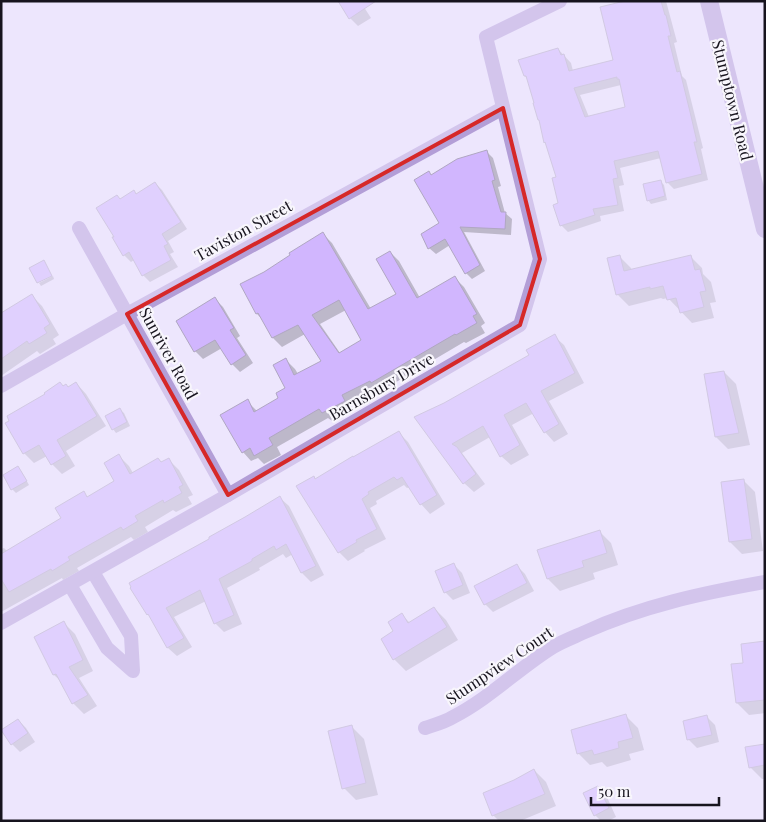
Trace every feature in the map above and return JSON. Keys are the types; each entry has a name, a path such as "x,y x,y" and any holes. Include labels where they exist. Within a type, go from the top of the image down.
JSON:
{"street":[{"name":"Barnsbury Drive","path":"1,623 228,495 520,325 540,259 486,37 560,1"},
{"name":"Stumptown Road","path":"709,1 765,229"},
{"name":"Taviston Street","path":"1,386 126,314 503,108"},
{"name":"Sunriver Road","path":"79,228 228,495"},
{"path":"70,585 107,648 133,671 131,636 92,572"},
{"name":"Stumpview Court","path":"425,728 453,718 556,645 602,624 652,607 765,582"}],"highlighted area":[{"path":"503,108 540,259 520,325 228,495 127,314"}],"building":[{"path":"338,1 376,1 349,19"},
{"path":"625,1 661,1 671,36 668,36 677,72 680,71 691,116 697,142 694,142 702,174 666,183 658,151 614,161 618,178 613,179 618,205 593,209 595,215 560,226 553,205 558,203 552,178 556,177 544,143 526,76 524,76 518,60 558,48 561,55 564,54 569,71 613,60 600,7","holes":["617,77 619,79 625,107 585,117 574,88"]},
{"path":"487,150 495,180 492,181 501,212 506,212 505,229 460,227 480,265 465,274 445,239 428,249 421,234 439,223 414,180 429,171 431,175 457,159"},
{"path":"661,180 665,196 647,201 643,184"},
{"path":"155,182 181,222 162,234 168,244 164,246 171,260 142,276 129,252 123,256 96,208 117,195 120,199 134,190 136,194"},
{"path":"323,232 368,309 396,294 376,259 390,251 417,298 455,276 477,314 473,316 477,323 371,383 370,381 342,395 345,401 322,413 319,409 269,438 273,445 254,456 250,448 242,453 220,415 248,399 254,412 278,398 276,393 285,388 273,365 286,358 294,375 321,361 298,325 272,338 258,313 256,314 240,284 264,272 290,255 289,253","holes":["339,300 361,340 339,353 312,315"]},
{"path":"620,255 624,271 691,255 695,270 700,269 706,291 700,292 704,307 680,313 676,298 667,300 663,286 616,295 607,258"},
{"path":"44,260 52,276 37,283 29,268"},
{"path":"32,294 50,324 44,328 47,333 29,344 27,341 1,359 1,313"},
{"path":"215,297 234,328 230,330 246,355 231,365 215,340 194,352 176,321"},
{"path":"555,334 575,373 541,391 559,424 544,433 526,403 504,415 520,445 500,457 483,426 452,444 457,447 476,474 463,484 414,417 444,403 529,355 526,350"},
{"path":"724,371 739,433 715,437 704,374"},
{"path":"60,382 63,386 66,384 68,387 76,382 97,416 57,440 66,456 51,465 39,445 23,454 5,423 9,421 7,416 45,394"},
{"path":"120,408 127,422 112,430 105,416"},
{"path":"399,431 437,495 420,505 402,477 397,480 394,477 368,492 369,494 362,499 377,529 356,540 357,542 338,553 296,486 314,476 315,479"},
{"path":"119,454 130,474 158,458 161,462 169,458 183,485 179,487 182,493 164,503 163,500 135,516 138,521 123,530 121,527 68,557 70,560 52,571 51,569 9,592 1,579 1,554 61,518 55,508 84,491 87,497 114,481 104,463"},
{"path":"18,466 27,481 11,490 3,475"},
{"path":"744,479 752,539 729,542 721,482"},
{"path":"280,496 316,566 301,573 286,544 276,550 274,546 252,559 252,561 219,579 234,615 214,624 200,590 166,608 184,638 167,648 148,614 130,588 129,583 209,539 209,537"},
{"path":"600,530 607,553 582,561 584,567 547,579 537,550"},
{"path":"454,563 463,585 444,593 435,571"},
{"path":"517,564 527,583 484,605 474,586"},
{"path":"434,607 447,627 393,660 381,639 393,631 388,622 402,613 408,623"},
{"path":"64,621 83,660 69,667 88,695 72,704 56,674 53,675 34,637"},
{"path":"765,641 765,700 736,703 731,664 743,663 741,644"},
{"path":"626,714 633,738 618,742 619,748 594,755 592,750 577,754 571,730"},
{"path":"707,715 712,735 687,740 683,721"},
{"path":"18,719 28,733 11,745 1,730"},
{"path":"352,725 366,783 342,789 328,731"},
{"path":"765,744 765,765 749,768 745,747"},
{"path":"534,769 545,794 492,816 483,793"},
{"path":"598,786 609,808 594,816 583,793"}]}
